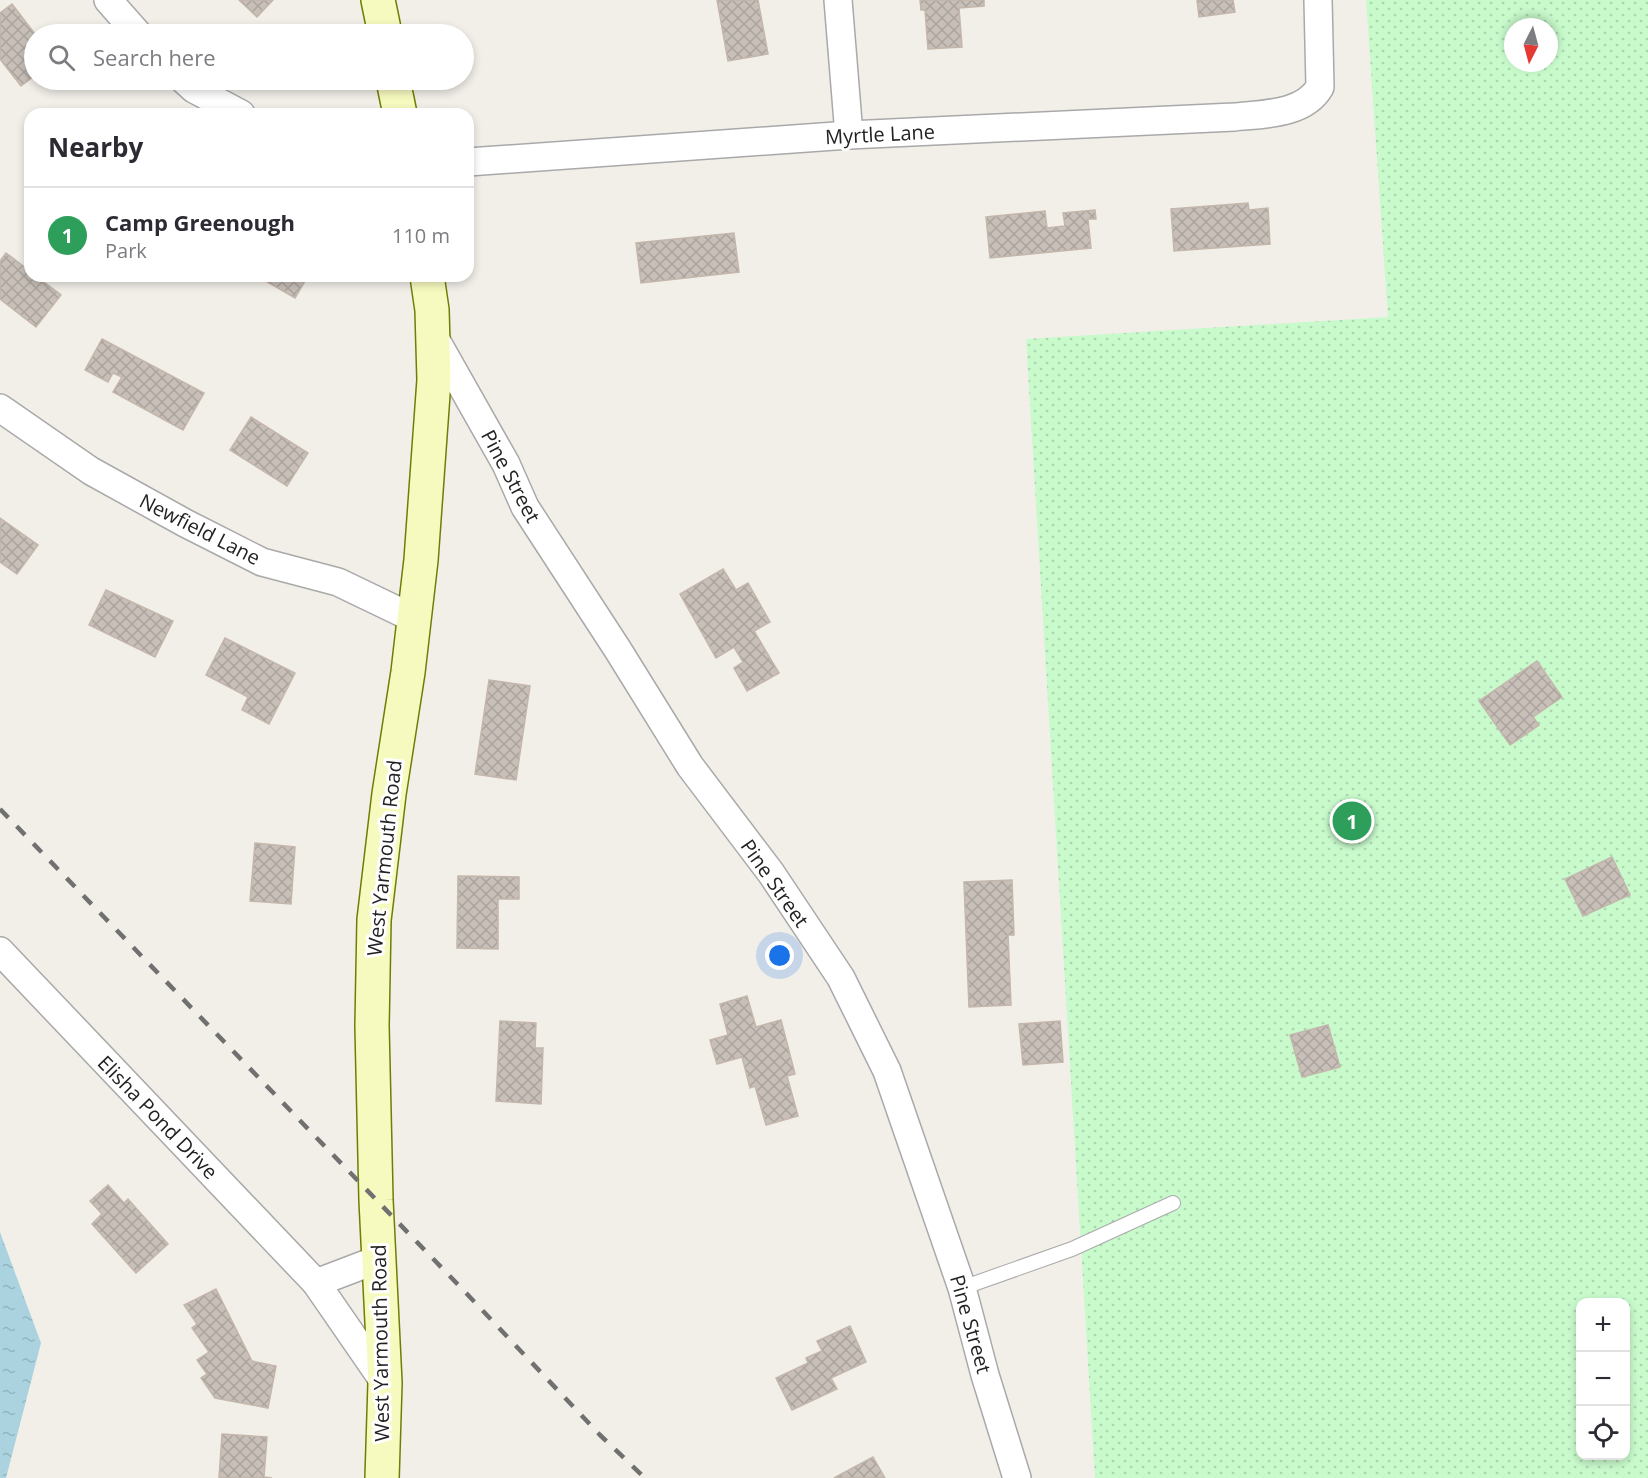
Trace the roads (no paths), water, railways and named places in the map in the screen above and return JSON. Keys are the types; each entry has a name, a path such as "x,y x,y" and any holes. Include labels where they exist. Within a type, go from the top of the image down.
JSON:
{"main road":[{"path":"378,0 383,24"},
{"path":"395,90 399,108"},
{"name":"West Yarmouth Road","path":"382,1478 385,1383 376,1200 372,1026 374,920 389,794 415,619 432,419 433,334 428,282"}],"street":[{"path":"108,0 129,24"},
{"path":"838,0 849,135"},
{"name":"Myrtle Lane","path":"474,162 849,135 1234,117 1280,112 1315,96 1320,87 1318,0"},
{"path":"196,90 230,108"},
{"name":"Pine Street","path":"433,334 506,464 525,507 690,766 771,873 841,978 887,1071 962,1288 985,1375 1017,1478"},
{"name":"Newfield Lane","path":"0,408 91,471 195,528 262,562 338,582 415,619"},
{"name":"Elisha Pond Drive","path":"0,951 316,1283 385,1383"},
{"path":"316,1283 379,1259"}],"lane":[{"path":"962,1288 1072,1249 1173,1203"}],"water":[{"path":"0,1232 41,1343 6,1478 0,1478"}],"railway":[{"path":"0,809 600,1435 645,1478"}],"place":[{"name":"Camp Greenough","path":"1352,821"}]}
